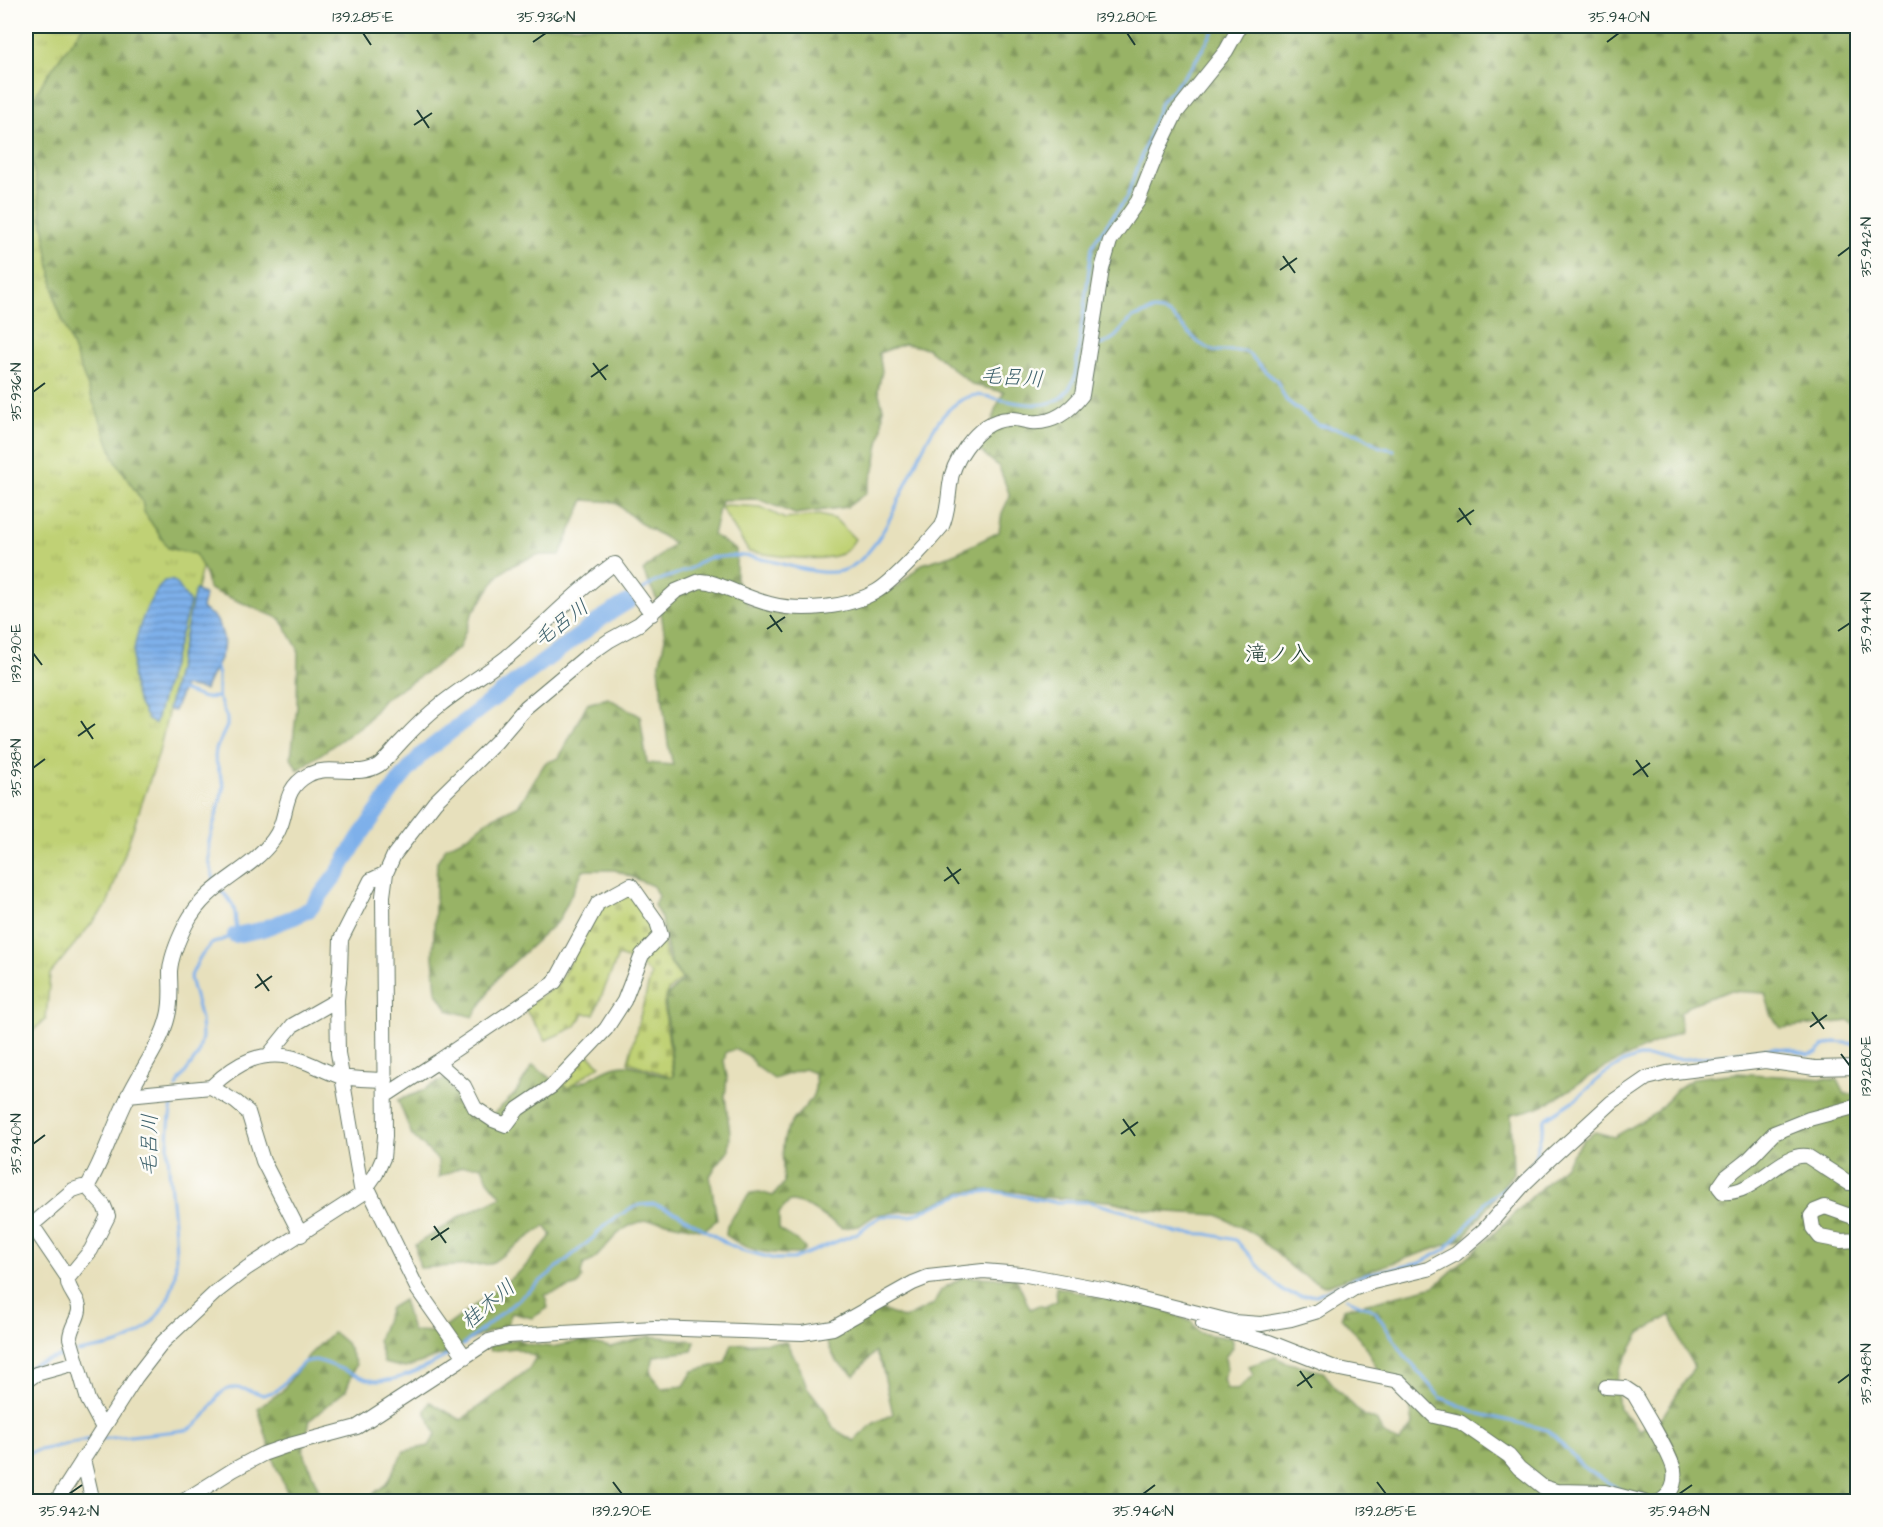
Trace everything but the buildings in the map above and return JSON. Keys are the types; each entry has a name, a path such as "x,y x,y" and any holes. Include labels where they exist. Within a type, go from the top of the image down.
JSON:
{"street":[{"path":"56,1502 136,1377 163,1342 216,1292 247,1268 301,1235 365,1191 383,1158 386,1080 383,896 386,873 394,855 435,802 496,742 526,707 587,656 676,591 699,581 725,587 767,604 790,609 832,606 872,594 885,585 942,526 946,518 950,482 956,464 974,436 987,425 1008,418 1034,422 1049,421 1073,406 1082,395 1102,269 1110,240 1138,201 1176,113 1226,51 1240,26"},
{"path":"87,1187 100,1165 128,1095 168,1018 171,1003 170,969 173,953 186,924 197,906 209,893 269,845 282,823 289,791 311,773 328,770 369,769 380,764 413,729 442,704 504,659 539,630 579,590 615,564 650,612"},
{"path":"386,873 371,880 342,935 337,1000 341,1077 365,1191 418,1290 464,1355"},
{"path":"385,1096 555,982 598,903 631,885 657,922 661,935 642,955 624,1001 611,1023 552,1086 518,1108 506,1125 493,1120 475,1108 464,1086 437,1062"},
{"path":"268,1056 294,1025 337,1000"},
{"path":"128,1095 211,1087 232,1068 245,1060 268,1056 297,1059 341,1077 386,1080"},
{"path":"182,1502 263,1454 357,1426 464,1355 489,1341 508,1336 654,1328 802,1333 824,1330 845,1322 913,1282 928,1277 983,1271 1021,1274 1107,1290 1243,1324 1270,1323 1291,1319 1318,1311 1353,1289 1438,1265 1464,1248 1484,1230 1525,1183 1612,1102 1647,1078 1667,1073 1765,1061 1815,1068 1857,1067"},
{"path":"211,1087 248,1112 263,1161 301,1235"},
{"path":"1857,1106 1809,1119 1774,1133 1760,1149 1726,1177 1719,1187 1723,1192 1732,1193 1763,1178 1794,1156 1807,1156 1849,1183 1857,1181"},
{"path":"68,1278 29,1227 73,1191 87,1187"},
{"path":"87,1187 104,1206 108,1216 91,1250 67,1282 79,1306 70,1332 72,1346 99,1434"},
{"path":"1857,1216 1853,1217 1825,1207 1815,1211 1811,1216 1813,1228 1820,1237 1841,1241 1857,1240"},
{"path":"1196,1313 1197,1319 1206,1325 1269,1342 1335,1368 1399,1381 1434,1416 1461,1422 1509,1456 1519,1468 1543,1487 1556,1491 1605,1492 1644,1502"},
{"path":"26,1382 36,1374 76,1362"},
{"path":"1606,1387 1625,1388 1634,1394 1673,1467 1672,1488 1669,1495 1659,1502"},
{"path":"83,1459 93,1502"}],"green space":[{"path":"26,26 94,26 204,559 158,756 107,905 50,974 46,1019 26,1037"},
{"path":"83,26 1857,26 1857,1027 1850,1021 1781,1028 1772,1017 1765,993 1729,991 1691,1004 1680,1013 1681,1031 1597,1072 1547,1103 1511,1114 1513,1173 1463,1239 1324,1286 1297,1272 1256,1235 1218,1215 1154,1211 1110,1201 1041,1197 1019,1192 963,1191 926,1208 875,1215 859,1226 842,1228 807,1206 790,1201 779,1213 779,1229 805,1249 799,1254 761,1251 744,1246 726,1235 727,1225 750,1193 760,1192 773,1196 784,1183 783,1142 791,1123 812,1098 816,1083 814,1073 804,1069 774,1079 756,1066 749,1056 736,1049 726,1052 724,1061 727,1077 725,1097 730,1133 729,1150 710,1176 717,1220 704,1230 653,1221 631,1225 620,1232 595,1259 584,1264 582,1278 578,1285 545,1295 548,1308 532,1318 512,1313 506,1326 478,1336 445,1354 405,1368 384,1363 378,1340 390,1308 403,1300 412,1331 439,1332 523,1269 552,1235 545,1226 490,1264 420,1268 415,1245 461,1216 502,1197 488,1180 482,1166 463,1166 439,1177 438,1160 412,1135 398,1100 418,1093 445,1078 470,1116 492,1115 515,1094 533,1065 550,1078 565,1084 582,1082 607,1069 625,1065 674,1076 665,998 683,980 670,961 661,918 654,905 658,896 653,886 615,870 583,870 559,920 499,976 473,1017 448,1010 436,991 433,956 437,862 446,847 468,836 488,820 519,805 545,763 559,758 587,704 608,698 640,716 647,763 673,765 668,744 659,667 665,638 660,606 643,571 674,543 638,522 615,502 584,500 560,555 536,555 509,567 498,576 472,614 459,648 384,699 365,723 298,770 291,758 297,707 298,649 281,619 209,589 204,570 195,554 168,548 144,512 142,501 116,462 56,303 26,133 26,113 44,80","holes":["904,344 927,348 973,385 1004,392 995,410 990,432 978,439 977,448 999,467 1010,496 1002,513 999,532 952,555 922,564 898,586 861,604 789,612 748,605 736,579 736,550 713,535 721,500 758,499 795,514 847,507 866,493 874,470 882,429 883,408 878,390 882,371 879,353"]},
{"path":"720,506 761,507 785,519 819,515 835,519 855,539 843,552 828,557 794,558 749,552"},
{"path":"630,889 655,924 655,933 630,960 618,956 594,1014 584,1014 575,1027 546,1040 524,1008 558,984 600,906"},
{"path":"662,937 668,961 682,979 668,991 664,1004 673,1077 628,1062 651,975 640,965"},
{"path":"586,1052 600,1065 568,1088 559,1081"},
{"path":"1737,1073 1838,1080 1845,1094 1857,1094 1857,1501 363,1502 386,1484 404,1451 429,1446 436,1434 425,1411 430,1402 461,1420 529,1369 536,1357 515,1348 490,1351 488,1346 517,1339 527,1344 552,1347 581,1341 611,1347 650,1336 695,1341 692,1351 654,1356 650,1372 661,1388 684,1386 693,1371 725,1363 732,1344 786,1342 807,1387 824,1409 834,1429 854,1441 874,1423 893,1414 882,1366 875,1352 854,1375 836,1361 826,1340 880,1309 904,1319 934,1304 941,1290 963,1277 1016,1278 1030,1309 1039,1305 1044,1307 1057,1301 1056,1287 1115,1301 1157,1307 1192,1322 1199,1333 1231,1338 1233,1347 1225,1357 1227,1369 1223,1379 1227,1389 1237,1390 1253,1375 1249,1366 1275,1357 1323,1372 1340,1393 1363,1415 1376,1420 1382,1432 1398,1443 1413,1425 1408,1388 1378,1370 1362,1341 1341,1317 1344,1309 1435,1286 1565,1165 1583,1140 1595,1132 1614,1137 1656,1113 1677,1089 1694,1078","holes":["1671,1315 1681,1344 1694,1367 1663,1416 1640,1430 1619,1409 1616,1382 1620,1369 1640,1333"]},
{"path":"333,1332 346,1343 356,1364 346,1390 310,1420 303,1451 323,1501 291,1501 274,1462 258,1408 282,1391 309,1355"}],"water":[{"path":"172,580 190,603 155,724 146,717 136,697 133,680 135,644 140,626 155,594 164,581"},
{"path":"195,590 205,595 202,608 218,622 224,641 223,649 205,690 184,686 174,711 168,710"}],"waterway":[{"name":"毛呂川","path":"640,592 659,580 709,558 745,556 828,572 851,567 869,551 884,529 922,449 936,425 952,407 976,395 1029,404 1041,404 1061,398 1075,377 1092,247 1127,197 1161,102 1193,65 1216,26"},
{"path":"1094,346 1104,344 1115,337 1132,318 1154,310 1162,311 1172,316 1199,343 1213,351 1244,351 1249,354 1276,380 1286,400 1318,425 1358,433 1380,447 1394,450"},
{"name":"毛呂川","path":"629,601 635,596"},
{"name":"毛呂川","path":"235,935 260,930 310,909 339,871 358,839 396,785 421,755 605,616 629,601"},
{"path":"215,663 218,676 218,697 227,718 227,726 216,749 215,758 224,786 209,842 209,861 215,883"},
{"path":"179,689 204,698 218,697"},
{"name":"毛呂川","path":"177,1087 198,1055 202,1037 201,1019 190,978 199,959 211,944 235,935 236,922 233,905 221,891"},
{"path":"463,1345 593,1238 605,1225 639,1205 654,1204 677,1213 741,1250 775,1259 793,1259 858,1233 882,1216 911,1216 962,1194 993,1191 1053,1202 1090,1202 1138,1215 1159,1227 1177,1233 1207,1234 1236,1240 1284,1292 1302,1296 1316,1295 1367,1274 1420,1263 1446,1249 1486,1201 1521,1176 1534,1161 1545,1119 1578,1098 1603,1075 1622,1063 1639,1057 1687,1059 1773,1048 1789,1049 1808,1055 1817,1053 1824,1046 1835,1042 1858,1044"},
{"name":"毛呂川","path":"78,1352 122,1343 142,1332 160,1312 169,1297 176,1264 168,1146 175,1094"},
{"path":"1346,1298 1375,1311 1405,1356 1440,1397 1480,1414 1548,1430 1583,1467 1620,1490"},
{"name":"桂木川","path":"101,1439 187,1430 199,1422 224,1391 233,1388 245,1389 263,1395 276,1391 304,1362 315,1360 376,1381 396,1378 417,1371 455,1351"},
{"name":"毛呂川","path":"26,1370 34,1364 71,1353"},
{"name":"桂木川","path":"26,1453 91,1439"}],"district":[{"name":"滝ノ入","path":"1278,653"}]}
